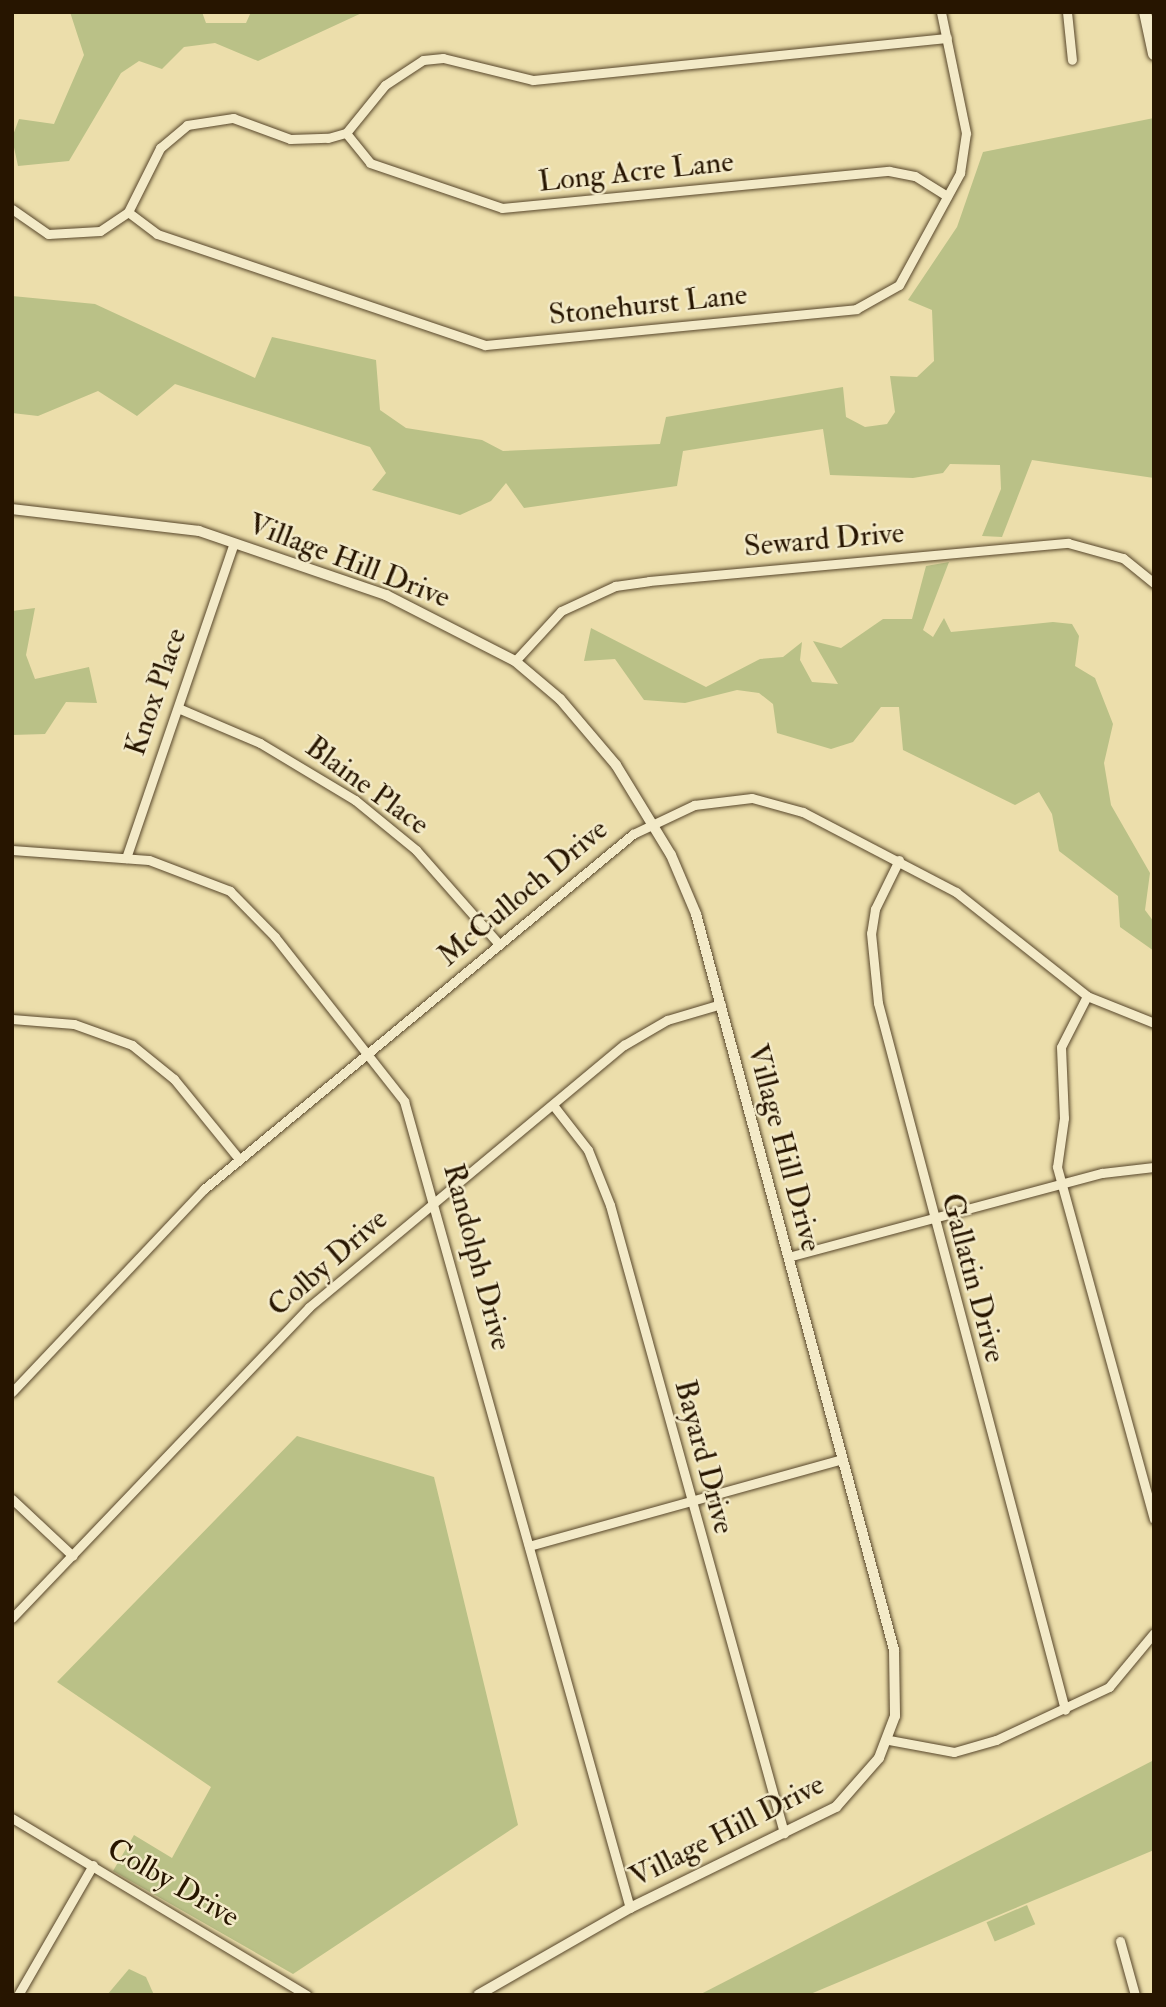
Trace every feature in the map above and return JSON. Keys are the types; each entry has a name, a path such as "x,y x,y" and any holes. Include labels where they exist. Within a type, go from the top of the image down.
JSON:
{"main road":[{"path":"1145,12 1154,54"}],"street":[{"name":"Stonehurst Lane","path":"128,212 157,234 485,345 510,345 874,304 899,285 960,173 966,133 942,12"},
{"path":"1067,12 1072,60"},
{"path":"12,209 31,226 66,238 100,231 128,212 160,148 187,125 233,118 309,141 346,133 385,85 423,60 443,58 533,80 947,38"},
{"name":"Long Acre Lane","path":"346,133 370,163 502,208 889,171 915,176 947,196"},
{"name":"Village Hill Drive","path":"12,509 158,523 234,543 386,595 515,661 592,732 653,823 684,881 720,1004 894,1650 897,1693 889,1740 836,1807 630,1908 478,1995"},
{"name":"Knox Place","path":"126,858 234,543"},
{"name":"Seward Drive","path":"515,661 561,611 615,586 649,581 1068,543 1123,558 1154,583"},
{"name":"Blaine Place","path":"178,708 260,743 355,800 416,850 498,943"},
{"name":"McCulloch Drive","path":"12,1392 239,1159 370,1054 498,943 653,823 694,804 752,798 803,812 956,892 1087,996 1154,1023"},
{"name":"Randolph Drive","path":"12,850 126,858 175,866 230,891 370,1054 414,1121 630,1908"},
{"name":"Gallatin Drive","path":"899,860 875,909 872,933 886,1044 1065,1710"},
{"path":"1087,996 1061,1047 1064,1118 1056,1148 1062,1183 1154,1519"},
{"name":"Colby Drive","path":"12,1618 309,1307 646,1031 720,1004"},
{"path":"12,1019 74,1024 132,1045 174,1079 239,1159"},
{"name":"Bayard Drive","path":"553,1105 588,1150 610,1205 784,1833"},
{"path":"788,1257 1062,1183 1154,1167"},
{"path":"529,1546 842,1459"},
{"path":"12,1499 73,1556"},
{"path":"889,1740 954,1752 1065,1710 1127,1672 1154,1633"},
{"name":"Colby Drive","path":"12,1818 307,1995"},
{"path":"18,1995 93,1865"},
{"path":"1119,1941 1135,1995"}],"green space":[{"path":"70,12 202,12 206,23 246,23 251,12 364,12 258,61 215,43 184,47 162,69 139,61 121,73 69,161 18,166 12,138 19,119 54,124 84,55"},
{"path":"1154,118 1154,478 1032,460 1002,537 982,536 1001,489 1000,465 950,464 943,473 913,478 830,475 823,429 683,451 677,486 524,508 506,483 491,501 460,515 372,490 386,473 370,447 175,384 137,416 98,391 38,416 12,413 12,296 95,304 255,378 272,337 376,360 380,410 406,428 482,440 503,451 660,444 666,417 843,387 846,417 865,427 887,424 895,412 890,376 917,377 934,361 932,310 908,300 957,227 983,152"},
{"path":"949,562 923,630 933,637 944,618 951,632 1053,622 1072,624 1079,636 1075,666 1095,678 1113,724 1104,763 1111,805 1150,873 1145,910 1154,922 1154,951 1120,927 1118,896 1059,851 1052,814 1039,792 1015,805 903,750 899,707 881,707 853,742 831,749 777,733 773,704 759,693 737,690 685,703 644,700 615,659 584,661 591,628 706,687 760,659 783,657 802,642 800,660 812,682 838,684 813,641 841,648 883,619 912,619 926,566"},
{"path":"35,608 26,655 35,679 89,667 97,703 66,702 45,734 12,735 12,611"},
{"path":"297,1436 434,1477 518,1825 293,1974 113,1871 134,1835 172,1858 211,1787 57,1682"},
{"path":"1154,1760 1154,1850 808,1995 699,1995"},
{"path":"1027,1905 1035,1924 995,1942 986,1922"},
{"path":"129,1969 146,1977 154,1995 107,1995"}]}
